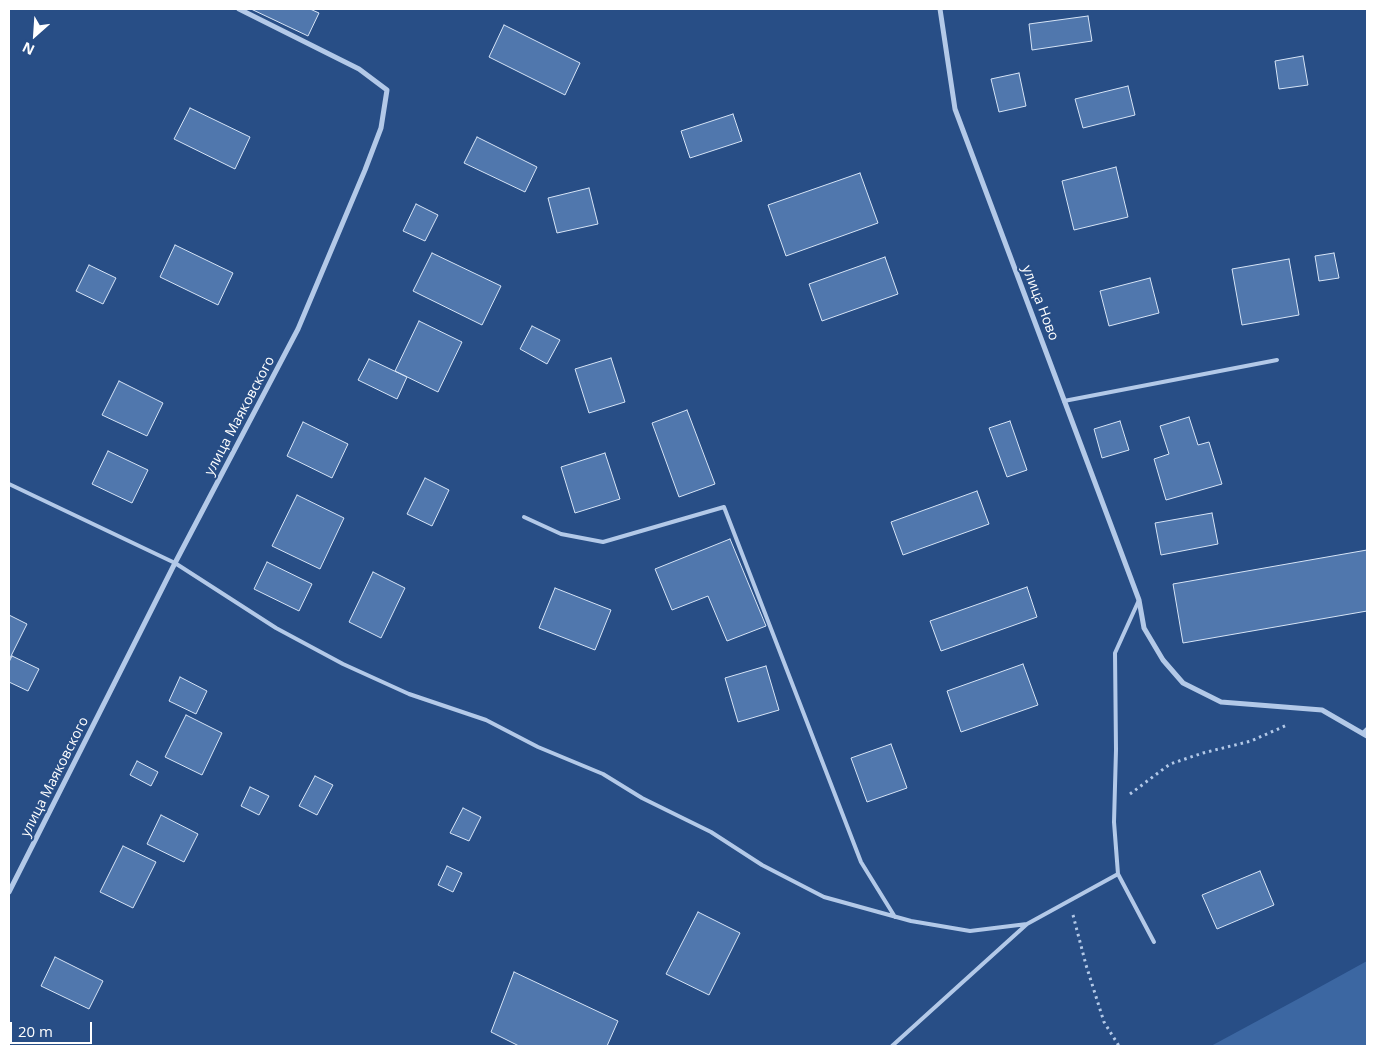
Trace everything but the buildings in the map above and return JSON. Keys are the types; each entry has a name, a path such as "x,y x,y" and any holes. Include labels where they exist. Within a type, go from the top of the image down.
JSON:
{"street":[{"name":"улица Маяковского","path":"9,892 175,563 298,329 381,128 387,90 360,69 239,9"},
{"name":"улица Ново","path":"940,9 955,109 1139,600 1144,628 1163,660 1183,683 1222,702 1322,710"},
{"path":"1322,710 1366,732"}],"lane":[{"path":"1064,401 1277,360"},
{"path":"9,484 175,563 276,628 343,664 409,694 486,720 538,746 603,774 642,798 711,832 762,865 824,897 911,921 970,931 1027,924"},
{"path":"524,517 561,534 603,542 724,507 860,862 895,917"},
{"path":"1139,600 1114,653 1116,750 1114,822 1118,874 1154,942"},
{"path":"892,1046 1027,924 1118,874"}],"path":[{"path":"1115,806 1170,764 1203,753 1251,741 1322,710"},
{"path":"1069,901 1104,1022 1119,1046"}],"shaded area":[{"path":"1367,961 1367,1046 1211,1046 1298,999"}]}
